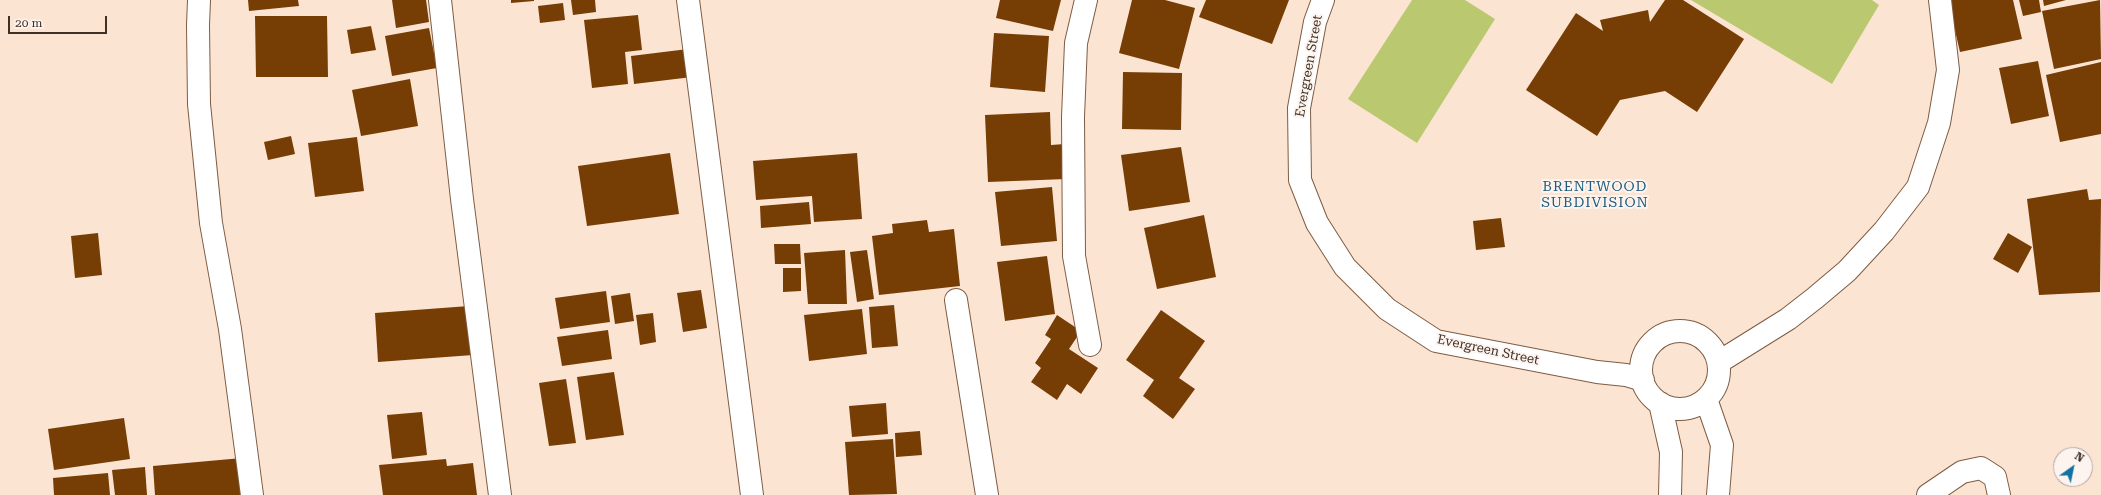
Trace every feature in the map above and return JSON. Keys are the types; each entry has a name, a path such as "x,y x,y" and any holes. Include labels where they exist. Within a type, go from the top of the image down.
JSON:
{"street":[{"path":"199,0 199,104 211,223 230,329 252,495"},
{"path":"440,0 462,199 500,495"},
{"path":"688,0 752,495"},
{"path":"1086,0 1076,43 1073,109 1074,256 1090,345"},
{"name":"Evergreen Street","path":"1323,0 1315,22 1299,108 1300,180 1317,223 1345,267 1387,309 1436,341 1597,372 1634,377"},
{"path":"1719,362 1788,319 1842,276 1884,232 1918,187 1939,123 1948,70 1940,0"},
{"path":"956,300 987,495"},
{"path":"1684,331 1696,334 1706,341 1714,351 1719,362 1717,382 1713,392 1696,406 1684,409 1672,408 1660,403 1652,397 1634,377 1641,368 1644,356 1650,345 1660,337 1671,332 1684,331"},
{"path":"1706,399 1722,445 1718,495"},
{"path":"1660,403 1671,452 1670,495"},
{"path":"1928,495 1962,472 1981,468 1995,477 1999,495"}],"green space":[{"path":"1412,0 1465,0 1495,19 1417,143 1348,99"},
{"path":"1691,0 1872,0 1879,5 1832,84"}],"building":[{"path":"248,0 298,0 299,6 249,11"},
{"path":"392,0 426,0 429,22 396,28"},
{"path":"511,0 534,0 534,1 511,3"},
{"path":"571,0 595,0 596,12 573,15"},
{"path":"1000,0 1061,0 1053,31 996,18"},
{"path":"1132,0 1165,0 1195,8 1179,69 1119,53"},
{"path":"1206,0 1289,0 1272,44 1199,17"},
{"path":"1665,0 1683,0 1744,39 1697,112 1665,91 1620,100 1597,136 1526,90 1576,13 1603,31 1600,20 1648,10 1650,22"},
{"path":"1948,0 2013,0 2022,39 1960,52"},
{"path":"2019,0 2039,0 2041,12 2023,16"},
{"path":"2043,0 2066,0 2044,6"},
{"path":"2100,0 2101,59 2054,69 2042,11"},
{"path":"563,3 565,20 540,23 538,6"},
{"path":"638,15 642,50 625,52 628,84 592,88 584,20"},
{"path":"255,16 327,16 328,77 256,77"},
{"path":"371,26 376,50 351,54 347,30"},
{"path":"429,28 437,68 392,76 385,36"},
{"path":"994,33 1049,36 1045,92 990,87"},
{"path":"688,49 692,77 634,84 631,56"},
{"path":"2038,61 2049,116 2011,124 1999,68"},
{"path":"2101,62 2101,134 2060,142 2046,75"},
{"path":"1123,72 1182,73 1181,130 1122,129"},
{"path":"410,79 418,126 361,136 352,90"},
{"path":"1050,112 1051,145 1065,144 1066,179 988,182 985,115"},
{"path":"291,136 295,154 268,160 264,142"},
{"path":"357,137 364,191 315,197 308,143"},
{"path":"1181,147 1190,202 1129,211 1121,155"},
{"path":"670,153 679,214 587,226 578,166"},
{"path":"857,153 862,219 814,222 812,196 756,200 753,161"},
{"path":"1052,187 1057,241 1001,246 995,192"},
{"path":"2087,189 2089,200 2101,199 2100,292 2039,295 2027,199"},
{"path":"809,202 811,224 761,228 760,206"},
{"path":"1204,215 1216,277 1157,289 1144,228"},
{"path":"1501,218 1505,247 1476,250 1473,221"},
{"path":"927,220 929,232 954,229 960,286 879,295 872,236 893,233 892,224"},
{"path":"98,233 102,275 75,278 71,236"},
{"path":"2008,233 2032,247 2018,273 1993,259"},
{"path":"774,244 800,244 801,264 775,264"},
{"path":"845,250 847,304 808,304 804,253"},
{"path":"867,250 874,299 857,302 850,252"},
{"path":"1047,256 1055,314 1005,321 997,262"},
{"path":"783,268 801,268 801,291 783,292"},
{"path":"701,290 707,328 683,332 677,293"},
{"path":"606,291 610,322 560,329 555,298"},
{"path":"630,293 634,321 615,324 611,296"},
{"path":"894,305 898,346 872,348 869,307"},
{"path":"469,306 473,355 378,362 375,313"},
{"path":"862,309 867,354 809,361 804,315"},
{"path":"1161,310 1205,341 1179,378 1195,389 1173,419 1143,396 1154,380 1126,360"},
{"path":"653,313 656,342 640,345 636,315"},
{"path":"1057,315 1081,331 1069,349 1098,368 1081,394 1067,384 1057,400 1031,382 1041,368 1035,363 1051,339 1045,335"},
{"path":"608,330 612,359 562,366 557,337"},
{"path":"614,372 624,435 586,440 577,377"},
{"path":"566,379 576,443 549,446 539,383"},
{"path":"886,403 888,434 852,437 849,406"},
{"path":"422,412 427,455 392,459 387,415"},
{"path":"124,418 130,459 54,470 48,429"},
{"path":"920,431 922,455 896,457 895,433"},
{"path":"893,439 897,494 849,495 845,442"},
{"path":"242,458 245,495 155,495 153,466"},
{"path":"446,459 447,466 473,463 477,495 383,495 379,465"},
{"path":"145,467 147,495 115,495 112,470"},
{"path":"108,473 110,495 54,495 53,478"}],"district":[{"name":"BRENTWOOD SUBDIVISION","path":"1595,196"}]}
